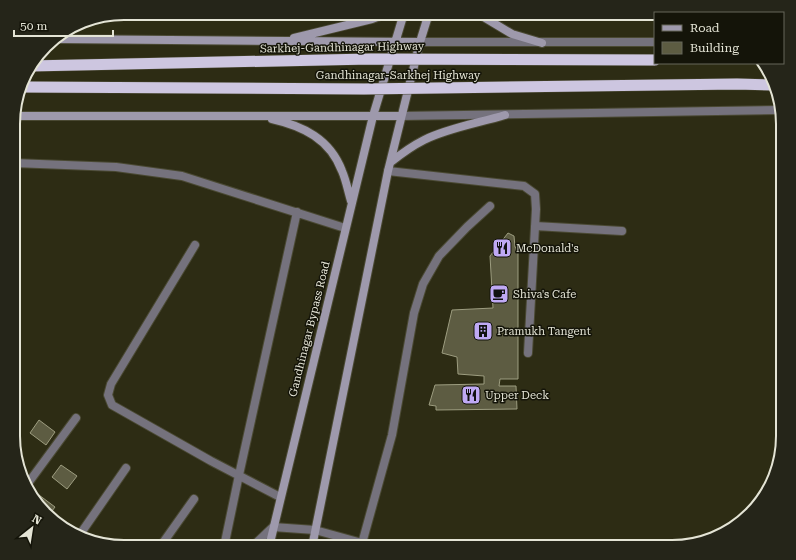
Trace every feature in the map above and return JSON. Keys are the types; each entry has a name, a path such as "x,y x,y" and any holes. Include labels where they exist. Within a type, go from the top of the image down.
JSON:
{"highway":[{"name":"Sarkhej-Gandhinagar Highway","path":"38,66 370,59 654,60"},
{"name":"Gandhinagar-Sarkhej Highway","path":"27,87 372,89 768,85"}],"main road":[{"path":"283,41 368,20"},
{"name":"Gandhinagar Bypass Road","path":"270,540 351,201 373,116 402,20"},
{"path":"313,540 401,116 427,20"},
{"path":"489,20 512,34 542,43"},
{"path":"64,39 420,42"},
{"path":"390,167 408,149 425,139 505,115"},
{"path":"21,116 401,116"},
{"path":"258,116 292,124 307,131 322,141 333,154 342,170 351,201"}],"street":[{"path":"420,42 654,42"},
{"path":"401,116 698,110 775,110"},
{"path":"20,163 116,167 182,176 345,228"},
{"path":"390,167 524,186 535,194 535,226 528,353"},
{"path":"362,540 392,435 414,312 423,284 439,256 490,206"},
{"path":"225,540 297,212"},
{"path":"535,226 622,230"},
{"path":"195,245 111,384 108,395 112,405 280,497"},
{"path":"30,480 76,418"},
{"path":"82,531 126,468"},
{"path":"165,540 194,499"},
{"path":"259,540 273,527 315,530 346,540"}],"building":[{"name":"Pramukh Tangent","path":"508,233 514,236 515,247 518,251 518,379 500,379 499,386 516,386 517,409 436,410 436,406 429,405 435,385 484,384 484,376 458,374 457,357 442,353 452,310 493,308 490,256"},
{"path":"39,420 55,432 46,445 30,433"},
{"path":"61,465 77,476 67,489 52,477"},
{"path":"39,495 55,507 52,511 52,508 48,508"}],"place":[{"name":"McDonald's","path":"502,248"},
{"name":"Shiva's Cafe","path":"499,294"},
{"name":"Pramukh Tangent","path":"483,331"},
{"name":"Upper Deck","path":"471,395"}]}
